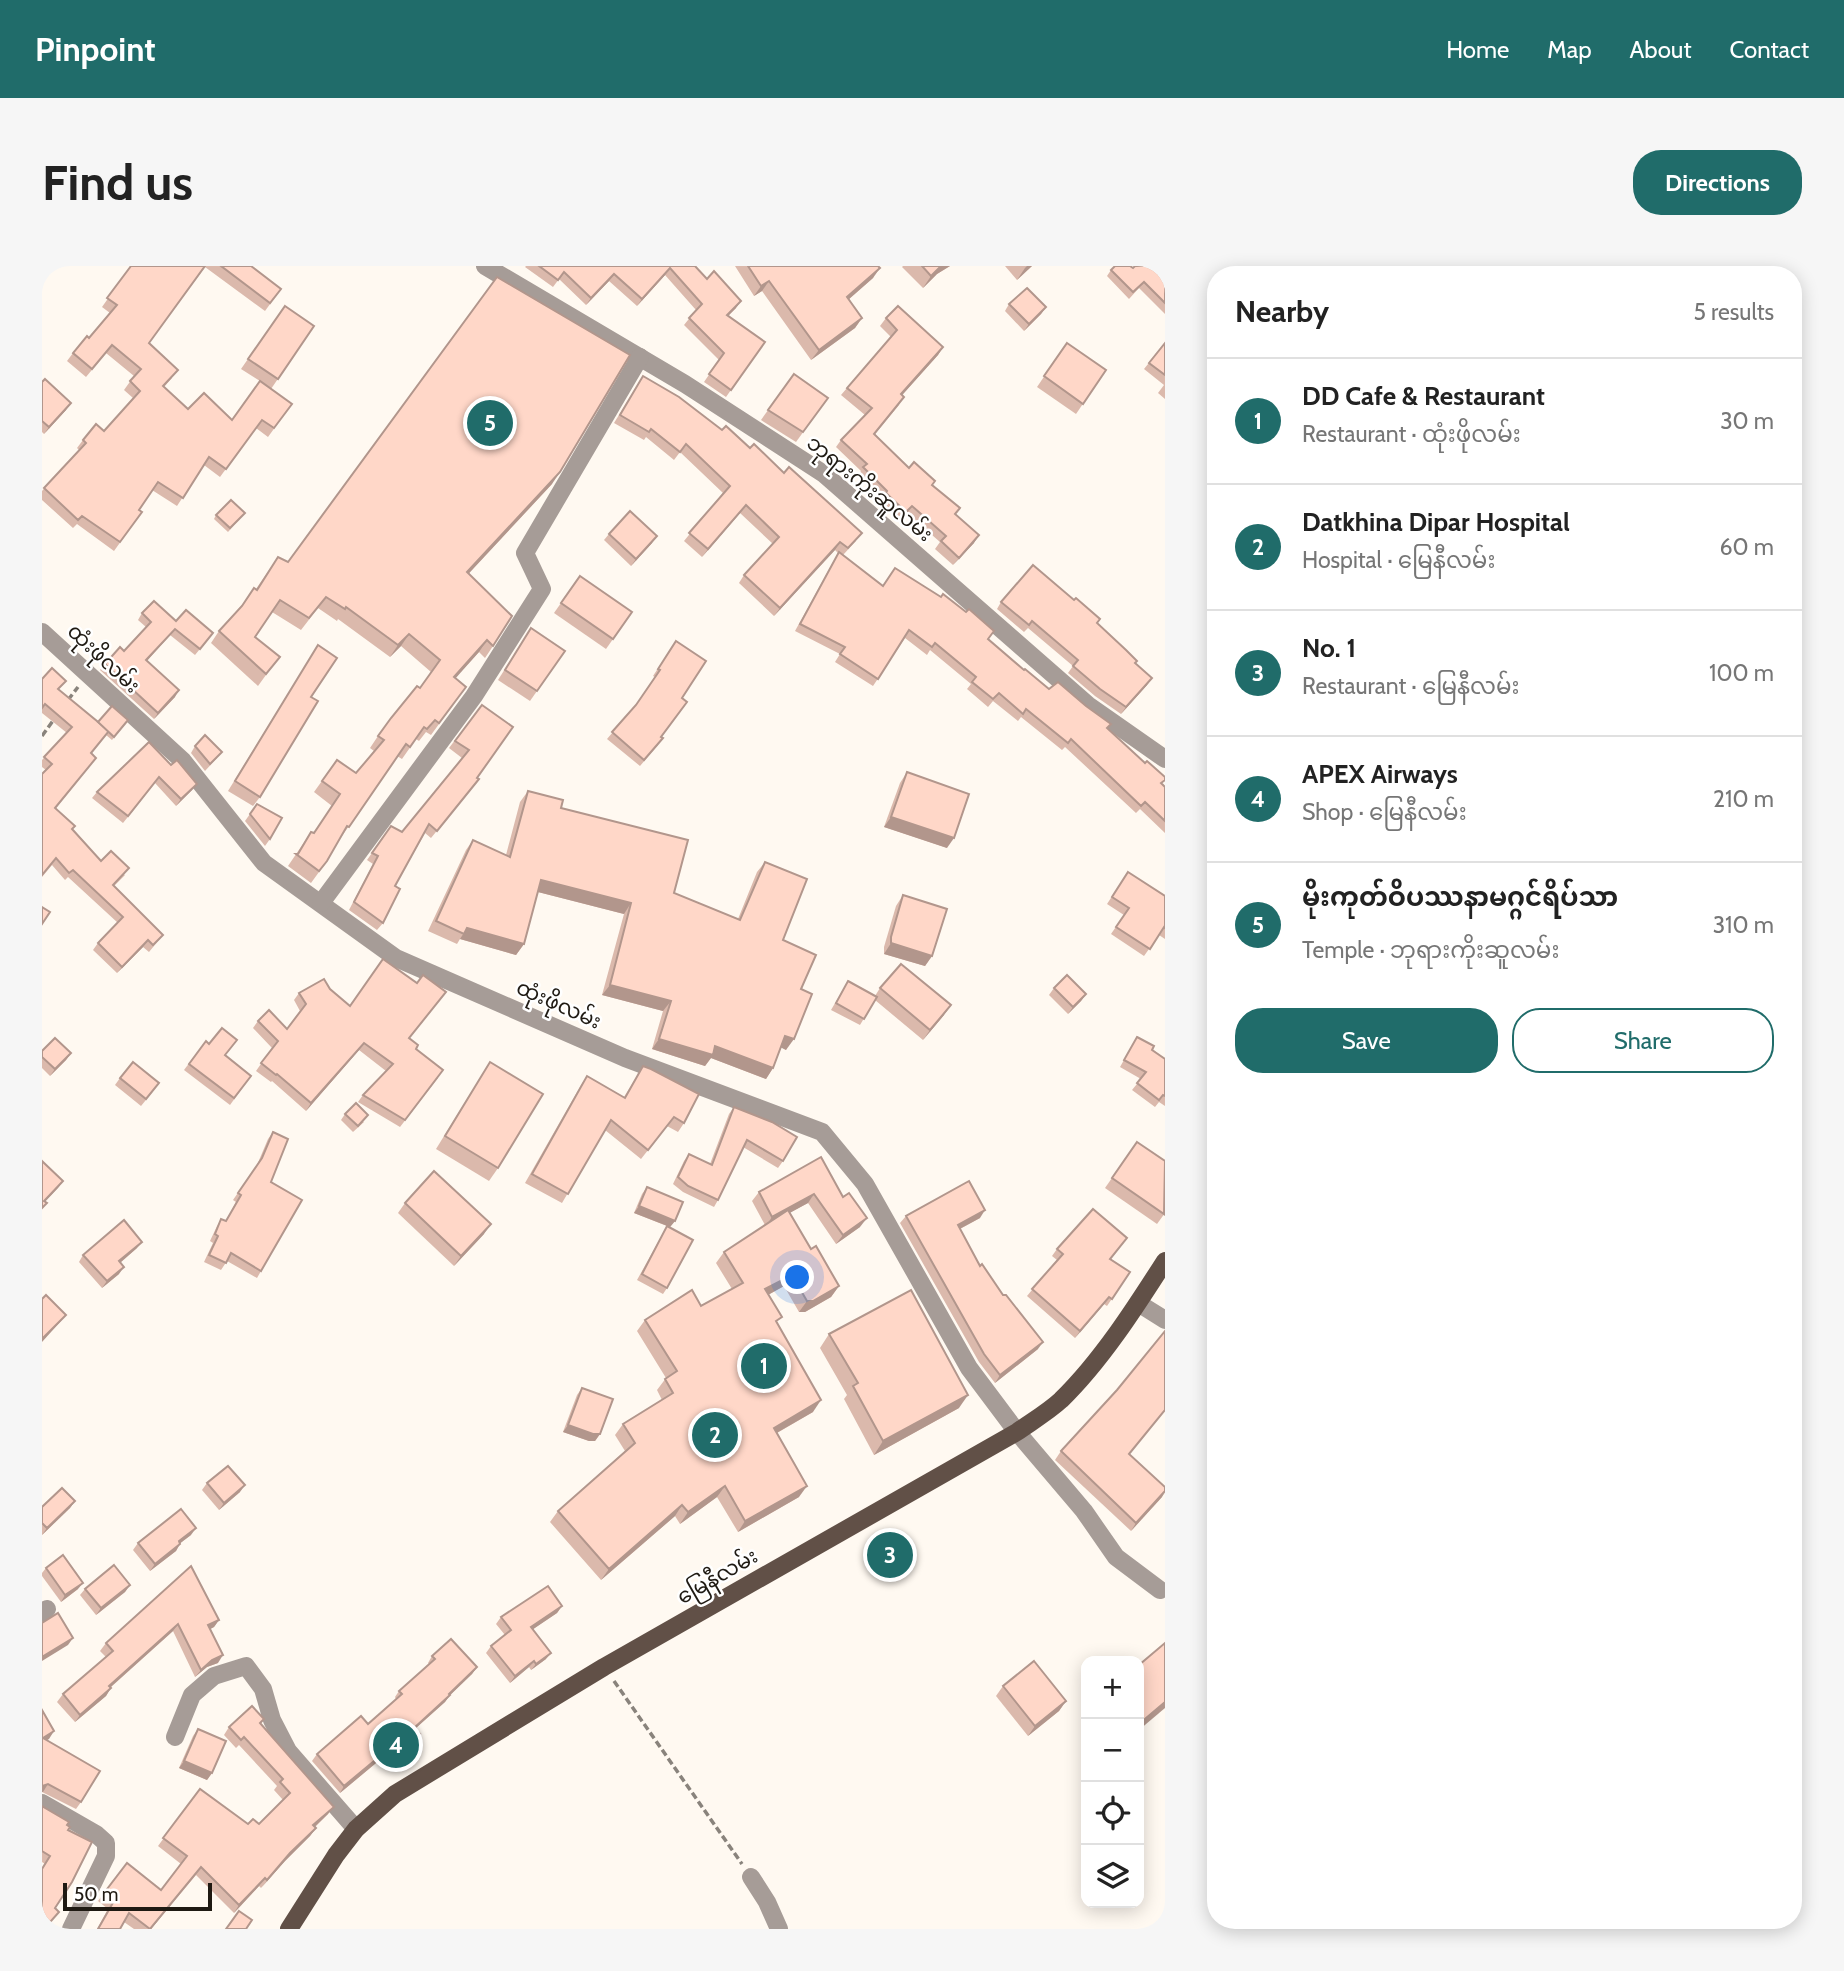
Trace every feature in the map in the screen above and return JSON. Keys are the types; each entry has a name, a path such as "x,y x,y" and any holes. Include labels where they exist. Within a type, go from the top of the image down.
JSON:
{"main road":[{"name":"မြေနီလမ်း","path":"289,1929 356,1829 395,1794 604,1667 1017,1432 1060,1401 1093,1363 1138,1303 1165,1261"}],"street":[{"name":"ဘုရားကိုးဆူလမ်း","path":"485,266 685,384 824,474 1088,705 1165,759"},
{"path":"321,904 474,696 542,589 525,553 640,358"},
{"name":"ထုံးဖိုလမ်း","path":"42,632 183,761 264,863 396,958 625,1058 822,1132 865,1184 970,1368 1017,1432 1084,1511 1116,1557 1160,1590"},
{"path":"1138,1303 1165,1320"},
{"path":"175,1737 192,1695 214,1676 246,1666 263,1689 272,1720 288,1751 356,1829"},
{"path":"42,1803 96,1834 106,1843 106,1856 71,1929"},
{"path":"751,1877 767,1902 779,1929"}],"path":[{"path":"65,705 87,674"},
{"path":"42,736 57,715"},
{"path":"604,1667 751,1877"}],"building":[{"path":"131,266 205,266 149,343 178,370 163,386 188,409 204,393 232,420 260,381 292,404 274,428 262,420 226,469 209,457 183,498 158,482 139,510 142,512 120,542 82,516 78,520 44,488 86,443 83,440 96,424 104,431 140,391 130,381 141,369 112,345 92,369 73,353 117,305 107,298"},
{"path":"221,266 251,266 281,289 270,303"},
{"path":"539,266 695,266 707,279 714,271 741,301 727,315 765,342 731,390 709,374 724,353 689,318 702,304 670,268 642,299 614,274 591,298 564,272 558,280"},
{"path":"748,266 880,268 847,297 862,318 819,350 769,281 761,286"},
{"path":"922,266 941,266 931,276"},
{"path":"1115,266 1165,266 1165,303 1144,282 1133,292 1111,270"},
{"path":"497,277 630,355 560,472 467,572 512,616 493,646 487,640 454,677 466,687 439,723 435,720 427,729 424,727 410,747 406,744 349,827 347,826 319,871 296,854 340,794 322,781 337,760 356,773 384,740 378,736 391,718 417,686 420,688 440,660 409,634 398,645 346,607 345,609 326,597 309,618 280,600 255,637 280,657 266,674 219,631 254,588 257,590 278,557 288,562"},
{"path":"1027,288 1046,307 1029,324 1009,304"},
{"path":"285,306 314,326 278,379 248,359"},
{"path":"898,306 943,347 901,394 904,397 874,434 909,468 914,462 935,481 932,485 960,508 955,514 979,535 959,558 941,541 946,536 912,506 906,512 863,467 867,464 841,440 872,408 847,388 897,330 886,318"},
{"path":"1067,343 1106,370 1083,404 1044,376"},
{"path":"1165,343 1165,375 1149,363"},
{"path":"794,374 828,398 803,432 768,410"},
{"path":"643,376 679,397 722,430 726,426 750,448 754,444 784,473 789,467 862,533 848,548 840,542 780,608 744,575 779,537 746,505 708,549 689,533 730,486 686,444 680,452 651,429 649,432 620,415"},
{"path":"45,379 71,403 49,427 42,421 42,382"},
{"path":"231,500 245,513 230,528 216,515"},
{"path":"630,511 657,536 636,559 609,534"},
{"path":"839,552 883,586 895,568 941,597 943,594 966,612 969,609 994,631 988,639 1024,670 1049,689 1058,682 1111,724 1107,728 1145,763 1147,761 1165,777 1161,783 1165,787 1165,821 1145,802 1141,806 1071,739 1068,743 1026,709 1023,714 999,693 993,699 972,682 976,677 935,643 932,647 909,630 878,679 840,654 845,647 800,624"},
{"path":"1033,565 1100,619 1097,623 1152,678 1126,707 1073,666 1078,660 1032,621 1029,625 1001,602"},
{"path":"580,576 632,612 613,639 561,603"},
{"path":"154,601 176,621 186,610 213,633 200,649 175,629 146,660 179,690 158,713 105,664 120,647 124,651 151,622 142,613"},
{"path":"531,628 565,651 537,691 505,670"},
{"path":"676,641 706,661 682,698 687,702 661,737 663,738 644,760 612,732 636,705"},
{"path":"318,645 337,658 311,697 318,701 260,797 235,781"},
{"path":"52,668 66,681 58,689 109,731 91,753 96,758 55,808 75,826 72,829 101,861 111,851 129,868 113,885 163,935 153,945 148,940 122,967 98,943 123,917 73,870 69,873 56,858 42,875 42,774 52,764 44,757 72,727 45,704 42,708 42,679"},
{"path":"482,705 513,727 477,778 479,779 437,831 429,824 395,886 400,889 383,923 354,902 378,856 372,853 391,826 402,832 469,750 455,741"},
{"path":"112,706 128,720 114,737 98,722"},
{"path":"205,735 222,752 210,764 195,746"},
{"path":"149,742 171,765 177,760 197,784 181,799 159,777 128,816 97,792"},
{"path":"907,772 969,794 954,838 891,817"},
{"path":"528,791 563,800 561,808 688,840 674,893 740,920 765,862 807,879 783,940 816,955 801,989 812,994 794,1039 785,1036 773,1068 715,1046 713,1055 659,1039 671,1001 610,985 631,903 541,880 524,944 467,928 464,934 436,921 473,840 510,857"},
{"path":"257,804 282,818 270,839 250,814"},
{"path":"1128,872 1165,896 1165,928 1150,949 1116,927 1129,908 1112,897"},
{"path":"903,895 947,909 932,956 891,943"},
{"path":"42,907 50,912 42,924"},
{"path":"383,959 417,983 423,975 446,992 409,1038 418,1045 416,1049 443,1070 405,1120 363,1095 393,1064 364,1043 311,1103 261,1063 278,1041 258,1021 269,1010 287,1029 306,1004 299,993 324,979 330,989 350,1006"},
{"path":"901,964 951,1005 930,1030 880,988"},
{"path":"1067,975 1086,994 1073,1007 1054,988"},
{"path":"848,981 877,997 864,1019 836,1003"},
{"path":"222,1028 237,1040 225,1055 251,1076 234,1098 189,1064 206,1041 209,1044"},
{"path":"1137,1037 1154,1046 1152,1050 1165,1059 1165,1096 1159,1100 1137,1083 1146,1072 1124,1060"},
{"path":"55,1038 71,1053 55,1069 42,1057 42,1051"},
{"path":"133,1062 159,1083 146,1099 120,1078"},
{"path":"490,1062 543,1094 498,1168 445,1136"},
{"path":"643,1066 699,1094 684,1123 674,1117 648,1150 611,1120 568,1194 532,1174 587,1076 625,1098"},
{"path":"356,1103 368,1115 358,1126 345,1114"},
{"path":"734,1107 772,1122 797,1137 783,1161 747,1140 718,1200 688,1186 678,1177 689,1154 712,1165"},
{"path":"273,1132 288,1139 271,1182 302,1200 261,1271 231,1253 226,1263 209,1255 218,1236 215,1234 221,1219 226,1221 241,1195 238,1193 262,1158"},
{"path":"1137,1142 1165,1161 1164,1214 1112,1178"},
{"path":"821,1157 843,1197 849,1193 867,1218 843,1235 814,1194 772,1217 759,1192"},
{"path":"42,1161 63,1181 44,1201 47,1203 42,1208"},
{"path":"434,1171 491,1224 461,1256 405,1203"},
{"path":"969,1181 985,1210 958,1225 980,1266 982,1264 1003,1295 1006,1295 1043,1342 1000,1375 984,1354 906,1216"},
{"path":"647,1187 683,1202 675,1221 639,1206"},
{"path":"1093,1209 1127,1238 1110,1259 1130,1272 1112,1299 1109,1297 1080,1331 1032,1289 1063,1254 1057,1249"},
{"path":"788,1210 811,1249 816,1246 839,1286 813,1301 807,1301 792,1275 765,1289 782,1317 776,1321 821,1400 774,1428 807,1486 745,1521 725,1486 688,1512 682,1505 609,1569 558,1511 635,1443 623,1424 673,1393 665,1379 677,1371 645,1320 692,1290 701,1306 743,1283 724,1252"},
{"path":"124,1220 142,1242 119,1261 124,1267 107,1281 83,1255"},
{"path":"667,1226 693,1240 667,1288 642,1274"},
{"path":"911,1290 968,1395 883,1441 853,1386 858,1383 829,1334"},
{"path":"46,1295 66,1315 42,1339 42,1299"},
{"path":"1165,1331 1165,1410 1129,1454 1165,1487 1165,1491 1136,1523 1061,1451 1117,1390"},
{"path":"582,1388 613,1399 600,1434 568,1425"},
{"path":"228,1466 245,1485 224,1503 207,1483"},
{"path":"62,1488 75,1501 47,1528 42,1523 42,1507"},
{"path":"181,1509 196,1528 155,1564 138,1543"},
{"path":"63,1555 83,1583 65,1595 46,1568"},
{"path":"114,1565 130,1585 101,1608 85,1589"},
{"path":"191,1566 219,1620 208,1625 223,1655 201,1670 178,1624 80,1715 63,1694 113,1651 106,1643"},
{"path":"548,1586 562,1606 531,1627 551,1653 536,1664 534,1661 515,1676 491,1646 511,1630 501,1617"},
{"path":"58,1613 73,1638 42,1657 42,1623"},
{"path":"451,1639 477,1667 414,1728 420,1734 399,1753 392,1746 344,1786 317,1754 361,1716 368,1724 402,1694 399,1691 435,1659 432,1656"},
{"path":"1165,1643 1165,1702 1144,1720 1144,1719 1144,1661"},
{"path":"1034,1661 1066,1701 1035,1726 1003,1686"},
{"path":"252,1706 264,1719 260,1723 334,1807 313,1825 316,1828 267,1880 265,1878 239,1905 201,1867 150,1929 129,1913 120,1929 98,1929 114,1901 104,1893 127,1863 161,1890 187,1856 163,1838 200,1789 248,1824 253,1819 259,1824 290,1793 280,1782 283,1779 244,1737 241,1740 229,1727"},
{"path":"42,1710 54,1731 43,1738 100,1771 81,1802 48,1784 42,1786"},
{"path":"198,1729 226,1741 212,1773 184,1761"},
{"path":"42,1806 69,1822 68,1830 92,1842 72,1882 55,1908 59,1912 44,1929 42,1869 50,1856 42,1851"},
{"path":"239,1911 252,1920 246,1929 226,1929"}],"place":[{"name":"မိုးကုတ်ဝိပဿနာမဂ္ဂင်ရိပ်သာ","path":"490,423"},
{"name":"DD Cafe & Restaurant","path":"764,1366"},
{"name":"Datkhina Dipar Hospital","path":"715,1435"},
{"name":"No. 1","path":"890,1555"},
{"name":"APEX Airways","path":"396,1745"}]}
